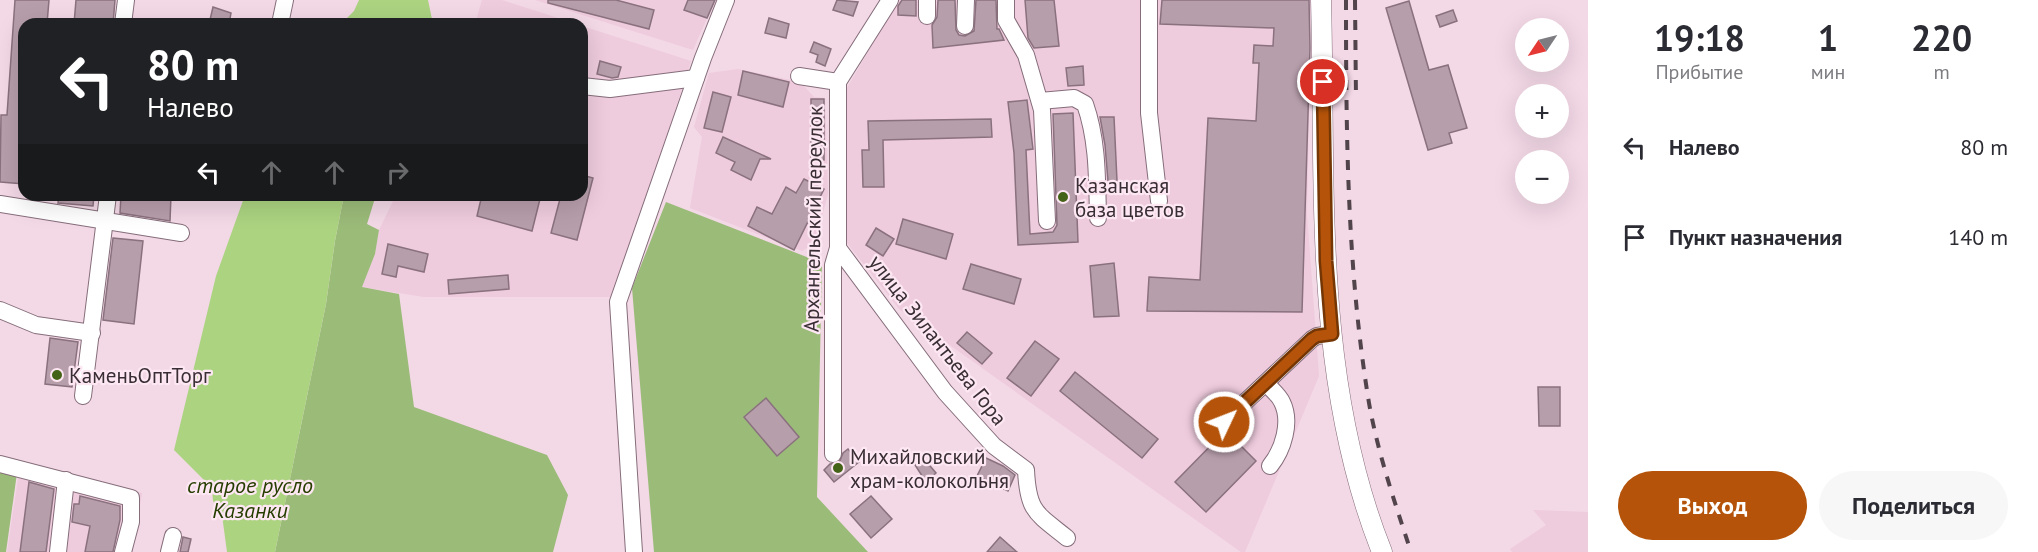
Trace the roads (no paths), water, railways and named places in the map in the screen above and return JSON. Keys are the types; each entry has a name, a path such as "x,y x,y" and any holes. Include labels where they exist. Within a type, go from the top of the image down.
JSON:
{"main road":[{"path":"1321,0 1326,261 1332,334 1347,438 1360,488 1382,552"}],"street":[{"path":"124,18 126,0"},
{"path":"281,18 285,0"},
{"path":"634,552 618,302 696,78 726,0"},
{"name":"Архангельский переулок","path":"833,454 833,266 838,248 838,82 890,0"},
{"path":"965,26 966,0"},
{"path":"1006,0 1006,20 1026,55 1042,110 1047,221"},
{"path":"1149,0 1149,113 1159,201"},
{"path":"799,76 838,82"},
{"path":"588,87 610,89 696,78"},
{"path":"1040,102 1074,98 1085,104 1091,121 1095,145 1098,218"},
{"path":"83,396 108,201"},
{"path":"0,204 181,233"},
{"name":"улица Зилантьева Гора","path":"838,248 945,392 994,447 1026,470 1027,491 1034,510 1067,538"},
{"path":"0,310 36,325 92,333"},
{"path":"1224,422 1312,339 1332,334"},
{"path":"1266,383 1282,402 1285,423 1283,442 1278,456 1270,466"},
{"path":"0,464 131,498 131,522 123,552"},
{"path":"58,552 66,480"}],"water":[{"path":"359,0 428,0 432,18 347,18 354,11"},
{"name":"старое русло Казанки","path":"243,201 343,201 326,304 275,552 227,552 222,515 213,501 212,488 174,450 216,276"}],"railway":[{"path":"1346,0 1349,202 1356,303 1369,403 1377,441 1411,552"},
{"path":"1355,0 1356,100"}],"place":[{"name":"Казанская база цветов","path":"1063,197"},
{"name":"КаменьОптТорг","path":"57,375"},
{"name":"Михайловский храм-колокольня","path":"838,468"}]}
